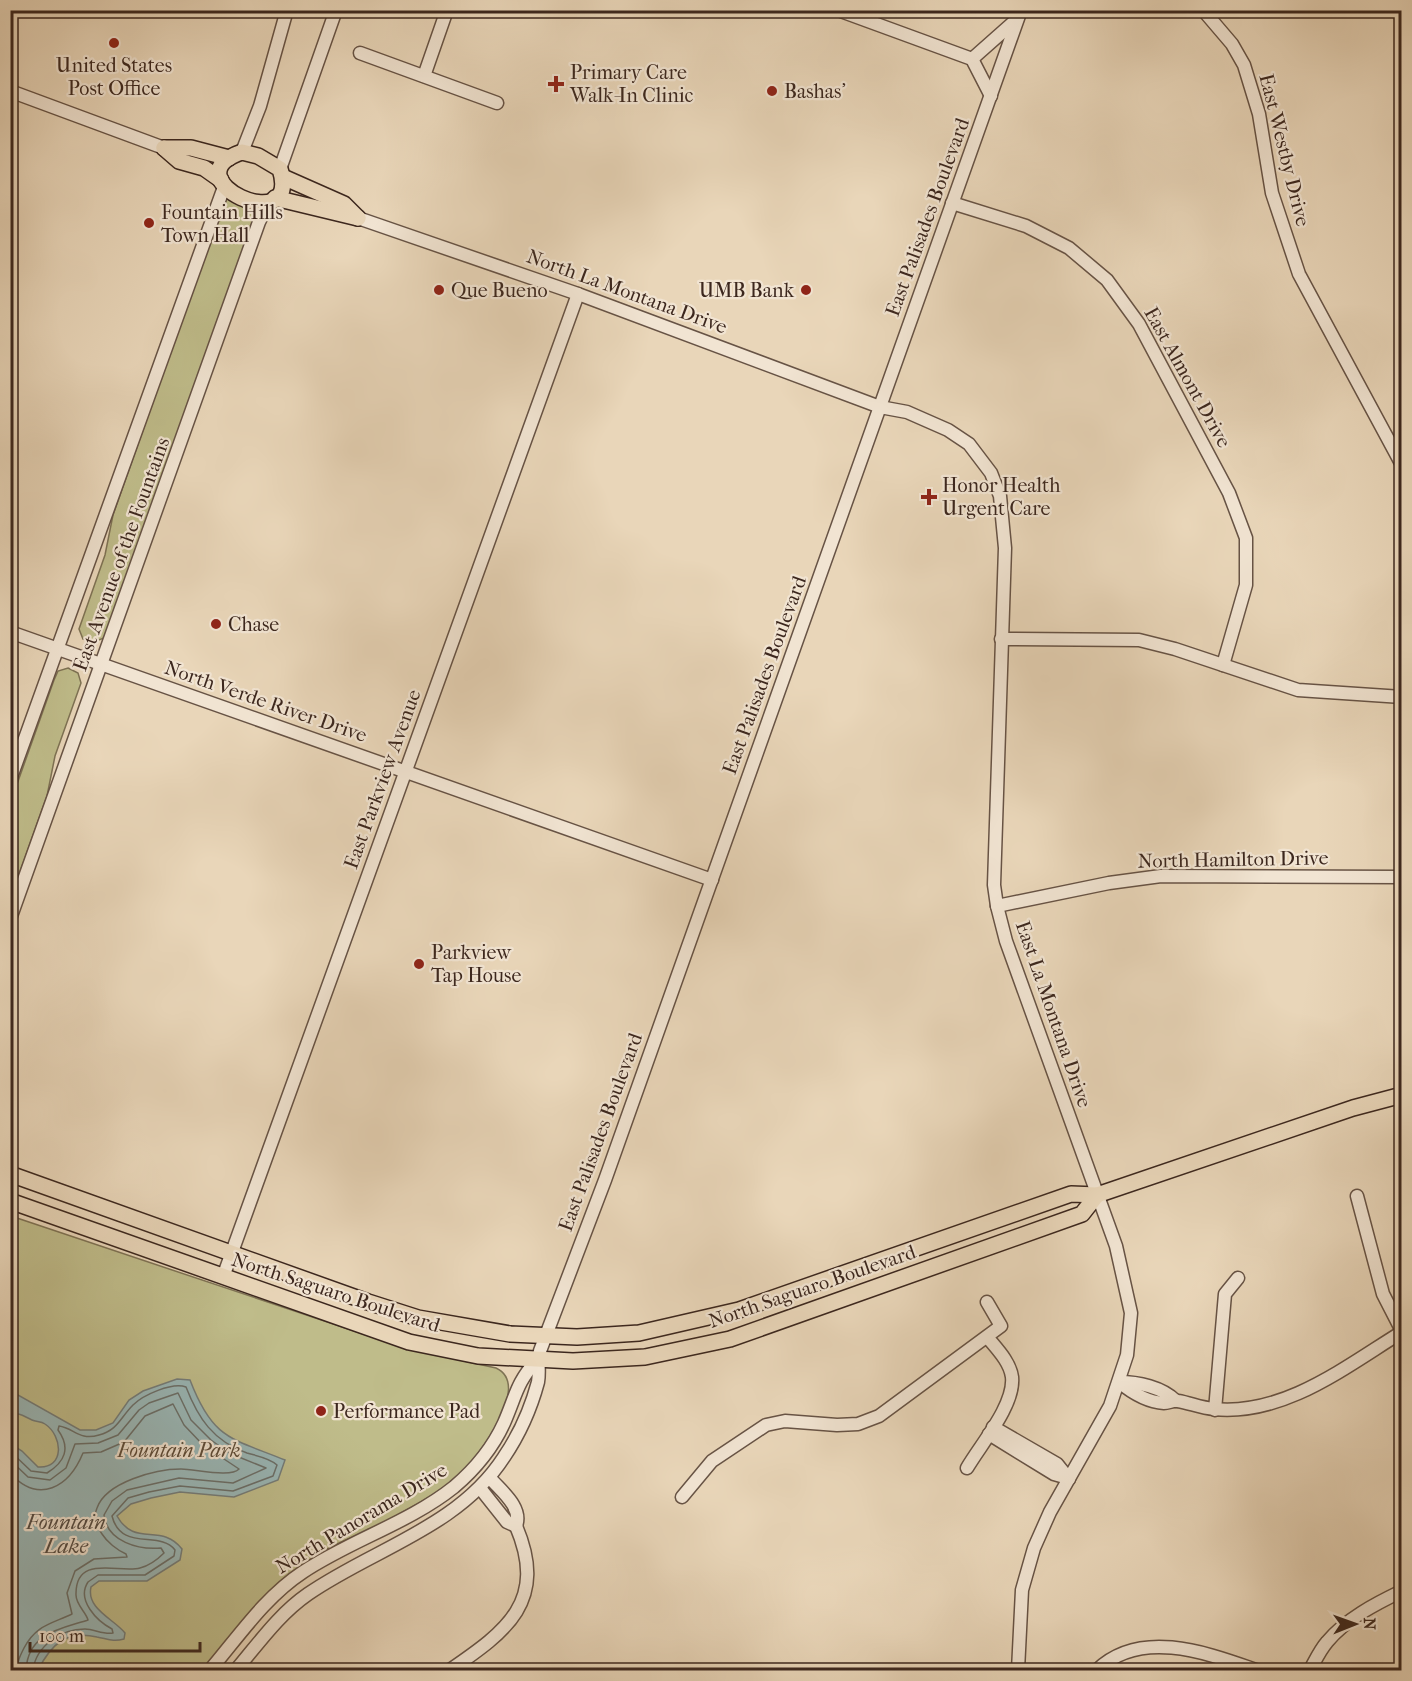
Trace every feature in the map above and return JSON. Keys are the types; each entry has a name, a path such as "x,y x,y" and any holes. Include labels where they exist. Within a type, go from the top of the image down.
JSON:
{"main road":[{"path":"164,148 191,148 258,156 282,173 283,188 272,200 246,201 235,196 204,168 179,161 164,148"},
{"path":"223,183 221,168 236,155"},
{"name":"North La Montana Drive","path":"282,173 344,204 358,218"},
{"name":"North La Montana Drive","path":"272,200 358,218"},
{"name":"North Saguaro Boulevard","path":"10,1201 409,1342 478,1356 541,1349 683,1325 739,1310 1071,1194 1096,1195 1353,1108 1401,1095"},
{"name":"North Saguaro Boulevard","path":"10,1174 418,1318 499,1333 541,1349 597,1361 645,1357 730,1339 1082,1214 1096,1195"}],"street":[{"path":"236,155 260,106 287,10"},
{"path":"282,173 336,10"},
{"path":"424,76 447,10"},
{"path":"838,10 972,58 991,96"},
{"name":"East Westby Drive","path":"1203,10 1232,44 1244,65 1259,114 1272,193 1299,274 1401,465"},
{"path":"972,58 1020,14"},
{"name":"East Palisades Boulevard","path":"541,1349 609,1170 1020,14"},
{"path":"360,54 496,103"},
{"path":"10,92 164,148"},
{"name":"East Avenue of the Fountains","path":"10,780 59,649 223,183"},
{"name":"East Avenue of the Fountains","path":"10,919 259,222 272,200"},
{"name":"East Almont Drive","path":"952,203 1026,226 1069,248 1107,279 1139,324 1229,493 1246,538 1246,585 1223,665"},
{"name":"North La Montana Drive","path":"358,218 578,294 880,407"},
{"name":"East Parkview Avenue","path":"223,1277 578,294"},
{"name":"East La Montana Drive","path":"880,407 907,412 948,430 969,444 991,472 1000,496 1003,516 995,825 996,906 1119,1256 1131,1313 1127,1354 1110,1406 1069,1479 1034,1548 1026,1571 1021,1600 1018,1671"},
{"name":"North Verde River Drive","path":"10,632 712,880"},
{"path":"1001,639 1139,640 1175,648 1298,690 1401,697"},
{"name":"North Hamilton Drive","path":"996,906 1109,883 1161,876 1401,877"},
{"path":"1119,1382 1133,1394 1164,1403 1176,1401 1215,1410 1245,1409 1272,1404 1318,1384 1401,1332 1383,1294 1356,1196"},
{"path":"1215,1410 1225,1294 1238,1278"},
{"path":"682,1497 712,1461 766,1425 784,1420 837,1425 858,1424 879,1416 1001,1326 987,1302"},
{"path":"967,1468 991,1431 1011,1391 1012,1377 1008,1364 987,1338"},
{"name":"North Panorama Drive","path":"236,1671 292,1605 325,1583 449,1513 490,1478 513,1443 526,1413 538,1380 541,1349"},
{"name":"North Panorama Drive","path":"210,1671 263,1606 294,1579 321,1560 414,1512 464,1478 488,1450 503,1425 521,1377 541,1349"},
{"path":"991,1431 1057,1464 1069,1479"},
{"path":"450,1671 495,1640 517,1612 525,1586 526,1565 523,1543 516,1526 518,1514 514,1505 490,1478"},
{"path":"480,1488 507,1522 516,1526"},
{"path":"1310,1671 1327,1642 1350,1621 1377,1603 1401,1591"},
{"path":"1097,1671 1103,1664 1130,1652 1156,1647 1206,1652 1256,1671"}],"green space":[{"path":"225,197 242,206 261,209 254,220 104,638 94,642 83,639 79,629 105,555 113,515"},
{"path":"68,668 78,673 81,683 55,756 47,796 11,897 11,801 54,680 58,671"},
{"name":"Fountain Park","path":"11,1216 405,1348 496,1368 506,1377 509,1389 506,1405 499,1421 478,1453 452,1481 378,1526 322,1551 302,1566 259,1603 203,1670 11,1670"}],"water":[{"name":"Fountain Lake","path":"177,1379 190,1380 207,1415 226,1434 237,1441 285,1460 278,1480 234,1497 180,1492 131,1504 117,1516 124,1525 132,1531 166,1537 182,1549 180,1560 147,1581 99,1581 91,1587 93,1602 125,1633 124,1639 114,1640 86,1635 68,1638 48,1653 38,1670 11,1670 11,1444 22,1451 38,1467 53,1463 57,1457 58,1443 51,1429 42,1422 19,1414 11,1415 11,1391 80,1430 96,1430 113,1423 129,1400 143,1391"}],"waterway":[{"path":"1393,10 1402,40"}],"place":[{"name":"United States Post Office","path":"114,43"},
{"name":"Primary Care Walk-In Clinic","path":"556,84"},
{"name":"Bashas'","path":"772,91"},
{"name":"Fountain Hills Town Hall","path":"149,223"},
{"name":"Que Bueno","path":"439,290"},
{"name":"UMB Bank","path":"806,290"},
{"name":"Honor Health Urgent Care","path":"929,497"},
{"name":"Chase","path":"216,624"},
{"name":"Parkview Tap House","path":"419,964"},
{"name":"Performance Pad","path":"321,1411"}]}
